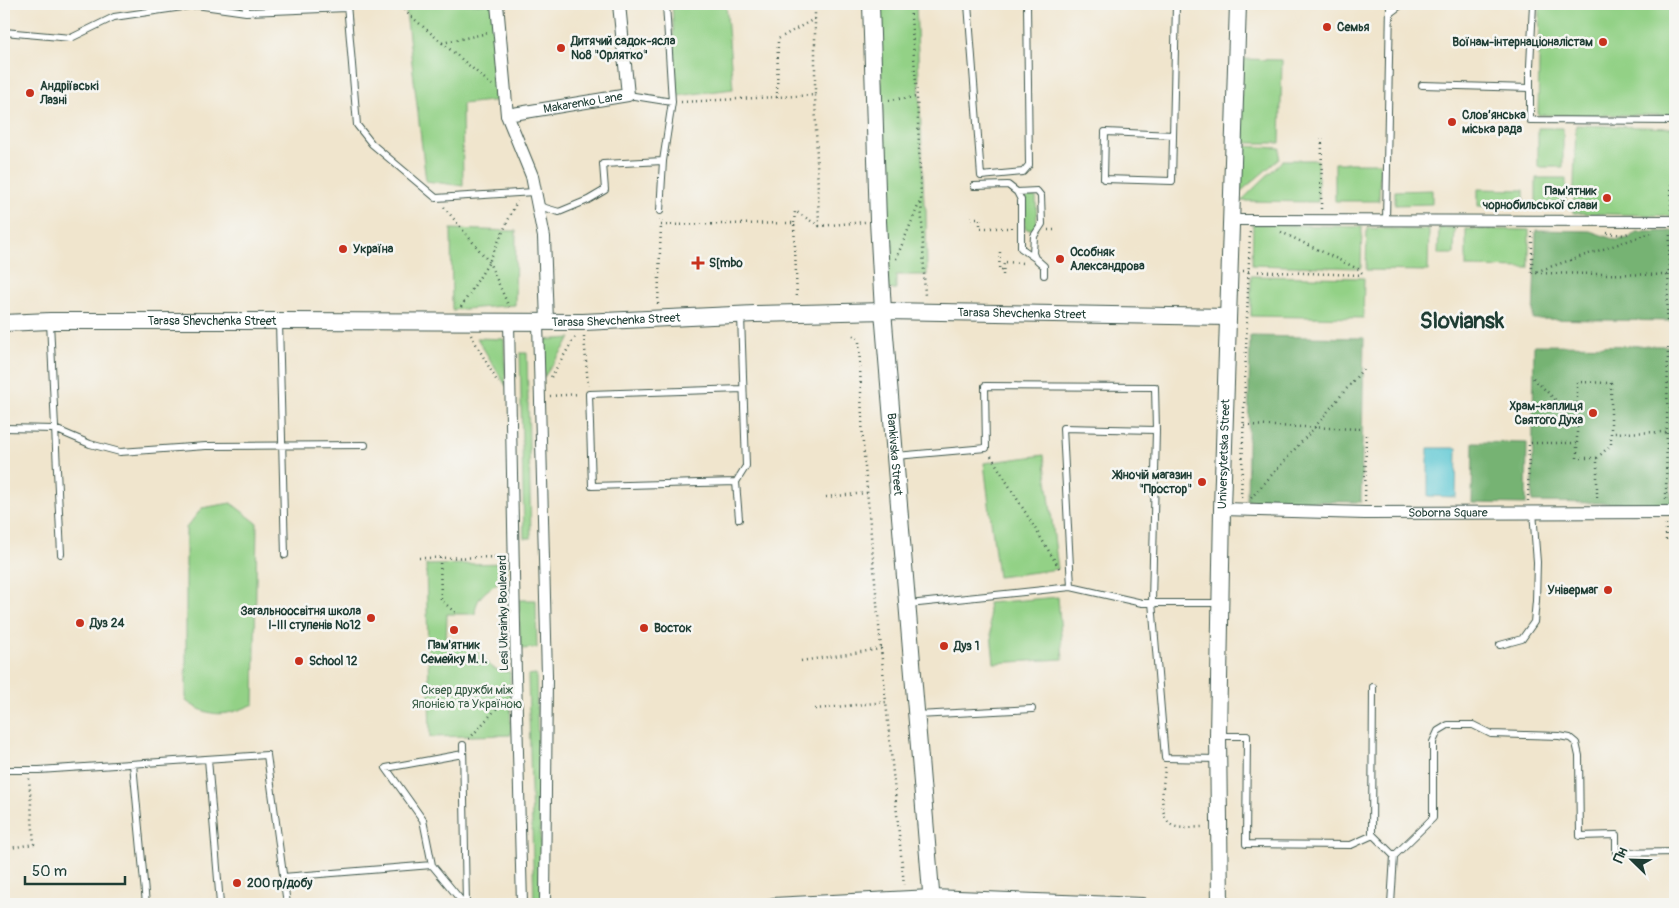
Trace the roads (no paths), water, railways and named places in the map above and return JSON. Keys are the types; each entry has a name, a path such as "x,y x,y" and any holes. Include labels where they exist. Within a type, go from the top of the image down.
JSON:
{"street":[{"path":"497,4 507,116 532,176 528,192 544,237 540,396 546,676 544,904"},
{"name":"Makarenko Lane","path":"507,116 628,95 619,4"},
{"name":"Bankivska Street","path":"870,4 878,220 884,311 932,900"},
{"name":"Universytetska Street","path":"1220,904 1218,736 1222,603 1222,509 1238,4"},
{"path":"1231,220 1673,221"},
{"name":"Tarasa Shevchenka Street","path":"4,323 50,321 583,322 797,313 1044,310 1228,317"},
{"name":"Lesi Ukrainky Boulevard","path":"512,322 516,687 522,904"},
{"name":"Soborna Square","path":"1222,509 1365,513 1671,512"},
{"path":"773,904 906,898 1142,904"}],"lane":[{"path":"246,4 246,12"},
{"path":"660,210 663,161 672,102 666,4"},
{"path":"968,4 981,176 1023,172 1029,165 1027,4"},
{"path":"1173,135 1106,132 1104,179 1172,181 1176,4"},
{"path":"1386,221 1390,4"},
{"path":"1390,13 1402,4"},
{"path":"1533,4 1530,120 1675,121"},
{"path":"4,32 71,38 114,17 196,5 246,12 285,7 347,6 357,125 372,144 436,198 528,192 542,207 559,212 588,200 605,190 603,164 663,161"},
{"path":"1422,85 1530,88"},
{"path":"628,95 672,102"},
{"path":"974,186 1008,185 1017,192 1021,200 1021,248 1042,263 1044,274"},
{"path":"1017,192 1037,192 1041,196 1042,224 1033,240 1035,258"},
{"path":"739,519 736,482 746,466 741,315"},
{"path":"50,321 61,554"},
{"path":"278,321 285,556"},
{"path":"896,456 986,448 984,386 1155,387 1156,430 1152,602 1165,758 1218,759"},
{"path":"736,482 592,486 589,394 743,389"},
{"path":"4,428 55,429 90,444 120,452 206,446 365,445"},
{"path":"1070,587 1063,428 1156,430"},
{"path":"1500,645 1522,639 1534,622 1538,562 1531,512"},
{"path":"909,604 1070,587 1142,603 1222,603"},
{"path":"1373,687 1373,835 1394,856"},
{"path":"917,715 1032,709"},
{"path":"1391,904 1394,856 1433,818 1433,742 1438,731 1448,725 1473,725 1491,734 1570,738 1576,743 1579,756 1580,836 1616,835 1616,853 1675,852"},
{"path":"1218,736 1247,736 1246,844 1351,845 1373,835"},
{"path":"463,745 465,904"},
{"path":"463,754 386,768 423,820 432,865 465,904"},
{"path":"4,770 267,755 287,904"},
{"path":"208,759 220,904"},
{"path":"132,764 146,904"},
{"path":"283,877 432,865"}],"water":[{"path":"1428,448 1457,448 1456,497 1428,496"}],"place":[{"name":"Семья","path":"1327,27"},
{"name":"Воїнам-інтернаціоналістам","path":"1603,42"},
{"name":"Дитячий садок-ясла №8 \"Орлятко\"","path":"561,48"},
{"name":"Андріївські Лазні","path":"30,93"},
{"name":"Слов’янська міська рада","path":"1452,122"},
{"name":"Пам'ятник чорнобильської слави","path":"1607,198"},
{"name":"Україна","path":"343,249"},
{"name":"Особняк Александрова","path":"1060,259"},
{"name":"S[mbo","path":"698,263"},
{"name":"Храм-каплиця Святого Духа","path":"1593,413"},
{"name":"Жіночій магазин \"Простор\"","path":"1202,482"},
{"name":"Універмаг","path":"1608,590"},
{"name":"Загальноосвітня школа І-ІІІ ступенів №12","path":"371,618"},
{"name":"Дуз 24","path":"80,623"},
{"name":"Восток","path":"644,628"},
{"name":"Пам'ятник Семейку М. І.","path":"454,630"},
{"name":"Дуз 1","path":"944,646"},
{"name":"School 12","path":"299,661"},
{"name":"200 гр/добу","path":"237,883"}],"district":[{"name":"Sloviansk","path":"1462,320"}],"park label":[{"name":"Сквер дружби між Японією та Україною","path":"467,697"}]}
